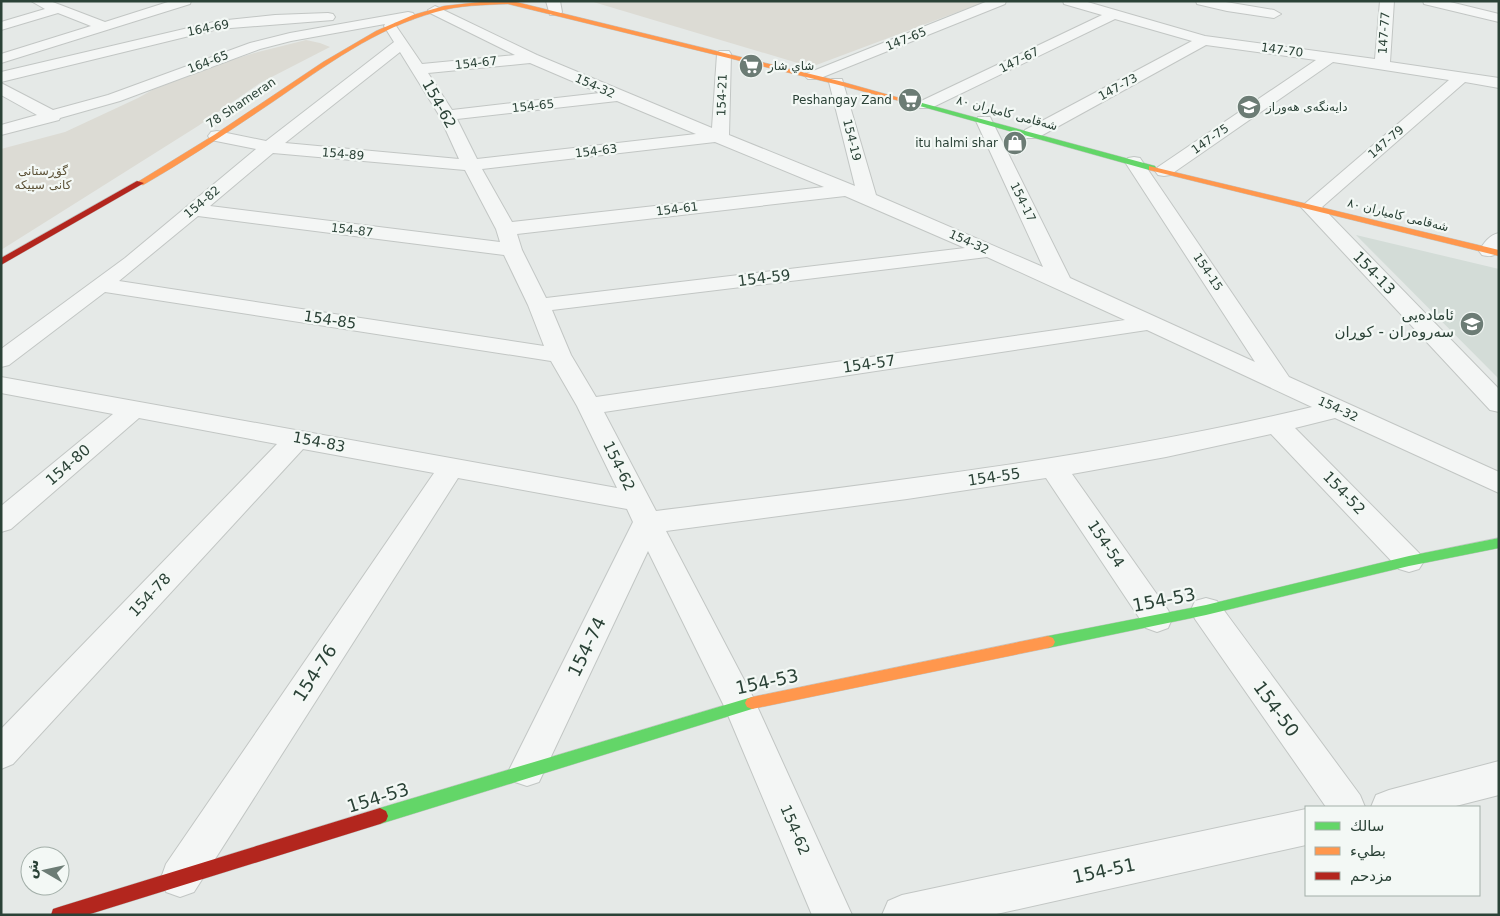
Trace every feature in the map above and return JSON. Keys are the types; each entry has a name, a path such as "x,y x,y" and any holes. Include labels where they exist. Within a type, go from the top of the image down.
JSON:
{"street":[{"path":"1,61 185,1"},
{"name":"147-65","path":"813,76 1000,1"},
{"name":"147-70","path":"1069,1 1112,15 1204,40 1499,83"},
{"path":"1202,1 1240,10 1275,7 1264,48"},
{"name":"147-77","path":"1382,65 1387,1"},
{"path":"1429,1 1499,18"},
{"path":"31,2 59,9 104,26"},
{"name":"شەقامی کامیاران ٨٠","path":"508,2 554,6 631,32 837,82 1164,171 1311,208 1496,248"},
{"name":"78 Shameran","path":"1,262 179,161 348,49 391,26 427,12 476,3 508,2"},
{"path":"1096,10 1124,3"},
{"path":"1,26 59,9"},
{"name":"154-32","path":"427,12 619,96 720,136 1061,282 1499,483"},
{"name":"164-69","path":"1,77 218,25 275,19 427,12"},
{"name":"164-65","path":"1,130 53,117 114,98 255,46 290,37 427,12"},
{"name":"147-67","path":"925,105 1112,15"},
{"name":"154-62","path":"391,26 447,115 509,240 539,305 559,356 589,406 740,705 832,915"},
{"name":"147-73","path":"1031,134 1204,40"},
{"name":"154-82","path":"1,360 101,285 269,148 402,43"},
{"name":"154-21","path":"720,136 724,54"},
{"name":"147-75","path":"1164,171 1330,57"},
{"name":"154-67","path":"419,69 532,58"},
{"path":"1,61 22,72"},
{"name":"147-79","path":"1311,208 1461,78"},
{"name":"154-19","path":"837,82 867,198"},
{"path":"1,88 53,117"},
{"name":"154-65","path":"447,115 619,96"},
{"name":"154-17","path":"984,121 1061,282"},
{"name":"154-89","path":"217,136 269,148 471,165"},
{"name":"154-63","path":"471,165 720,136"},
{"name":"154-15","path":"1134,162 1282,383"},
{"name":"154-61","path":"509,240 848,190"},
{"name":"154-13","path":"1311,208 1499,404"},
{"name":"154-87","path":"192,210 509,240"},
{"name":"154-59","path":"539,305 988,251"},
{"name":"154-85","path":"101,285 559,356"},
{"name":"154-57","path":"589,406 1149,323"},
{"name":"154-83","path":"1,385 298,438 451,468 641,512"},
{"name":"154-80","path":"1,522 134,409"},
{"name":"154-55","path":"641,512 1054,469 1278,425 1336,409"},
{"name":"154-52","path":"1278,425 1409,561"},
{"name":"154-78","path":"1,753 298,438"},
{"name":"154-76","path":"180,878 451,468"},
{"name":"154-54","path":"1054,469 1157,619"},
{"name":"154-74","path":"527,770 641,512"},
{"name":"154-53","path":"70,913 740,705 1206,610 1409,561 1499,543"},
{"name":"154-50","path":"1206,610 1346,806"},
{"path":"1393,806 1499,778"},
{"name":"154-51","path":"902,915 1305,827"}],"shaded area":[{"name":"ئامادەیی سەروەران - کوڕان","path":"1356,235 1499,269 1499,379"}],"green space":[{"path":"590,1 987,1 811,67"},
{"name":"گۆڕستانی کانی سپیکە","path":"306,40 330,47 260,83 198,126 1,250 1,149 65,132 154,89 231,60"}],"traffic: fast":[{"path":"911,102 1152,168"},
{"path":"1048,642 1206,610 1409,561 1499,543"},
{"path":"380,816 752,703"}],"traffic: slow":[{"path":"504,1 837,82 911,102"},
{"path":"140,183 197,149 342,52 378,32 415,16 435,10 462,5 507,2"},
{"path":"1152,168 1499,253"},
{"path":"752,703 1048,642"}],"traffic: jam":[{"path":"1,262 140,183"},
{"path":"59,915 380,816"}],"place":[{"name":"شاي شار","path":"751,66"},
{"name":"Peshangay Zand","path":"910,100"},
{"name":"دایەنگەی هەوراز","path":"1249,107"},
{"name":"itu halmi shar","path":"1015,143"},
{"name":"ئامادەیی سەروەران - کوڕان","path":"1472,324"}]}
